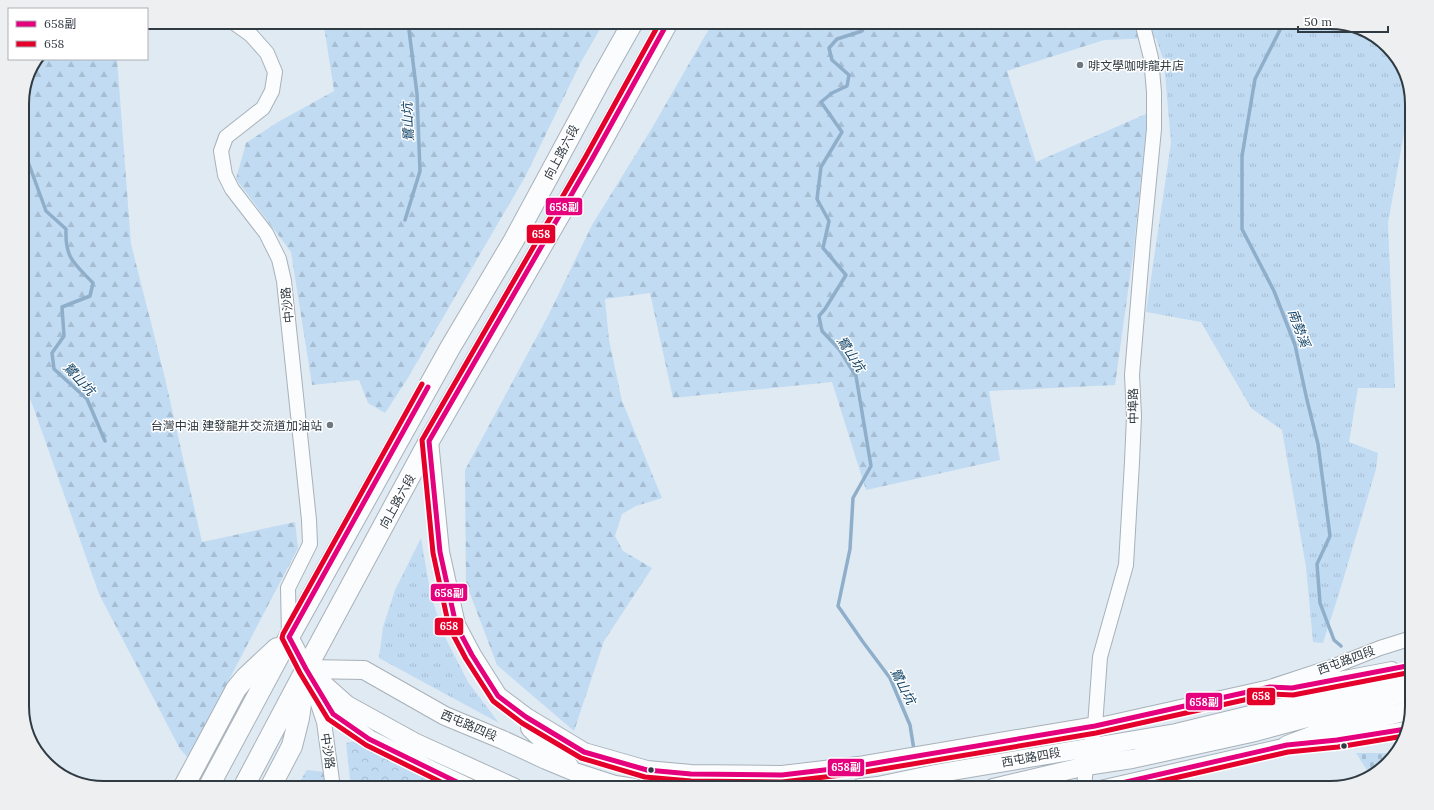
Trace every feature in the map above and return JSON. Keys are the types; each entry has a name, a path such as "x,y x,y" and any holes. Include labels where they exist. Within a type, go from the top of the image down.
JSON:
{"main road":[{"name":"向上路六段","path":"212,781 289,637 450,348 514,240 629,29"},
{"name":"向上路六段","path":"247,781 430,441 588,166 664,29"},
{"name":"向上路六段","path":"187,781 236,689 246,676 289,637"},
{"name":"向上路六段","path":"274,781 292,746 299,718 306,669"}],"street":[{"name":"中沙路","path":"242,29 251,35 267,53 275,72 272,92 263,108 226,137 221,151 225,175 232,189 266,233 279,260 284,281 309,520 310,544 288,588 289,637"},
{"name":"中埠路","path":"1085,781 1086,766 1095,726 1100,657 1126,565 1133,431 1132,375 1142,249 1154,129 1154,92 1151,58 1144,29"},
{"name":"西屯路四段","path":"430,441 440,552 456,625 472,655 498,696 526,717 584,752 647,770 691,774 782,775 858,766 1095,726 1270,687 1405,640"},
{"path":"289,637 333,714 369,739 455,781"},
{"path":"1270,687 1292,688 1405,665"},
{"path":"1266,711 1392,668"},
{"name":"中沙路","path":"306,669 324,722 332,781"},
{"path":"306,669 347,705 414,742 500,781"},
{"name":"西屯路四段","path":"306,669 364,670 445,716 497,737 575,772 603,781"},
{"name":"西屯路四段","path":"902,781 1176,733 1405,678"},
{"name":"西屯路四段","path":"1023,781 1086,766 1132,759 1252,733 1405,693"},
{"path":"498,696 575,772"},
{"path":"1287,745 1316,734 1404,712"},
{"path":"1130,781 1287,745 1336,740 1401,730"}],"green space":[{"path":"324,29 600,29 581,62 525,177 406,381 385,413 368,403 359,380 312,385 291,252 236,179 246,143 278,122 334,91"},
{"path":"709,29 1157,29 1156,38 1104,40 1007,71 1036,162 1148,113 1133,255 1115,385 989,391 1000,460 866,490 832,382 673,398 650,293 605,299 609,340 622,401 662,498 636,506 622,514 615,536 623,551 652,568 604,641 574,731 497,665 466,583 465,470 549,314 592,225 652,128"},
{"path":"1157,29 1340,30 1359,35 1383,51 1397,71 1404,90 1405,127 1388,223 1395,388 1358,388 1349,442 1378,453 1376,469 1323,643 1313,642 1306,567 1282,430 1251,408 1201,322 1146,312 1171,143 1164,62 1156,38"},
{"path":"44,60 117,60 131,244 164,374 202,542 295,522 298,548 188,758 180,749 99,594 29,396 30,90 37,71"},
{"path":"421,538 431,597 445,637 468,682 499,723 379,658 383,627 395,590"},
{"path":"359,740 438,781 350,781 346,743"},
{"path":"1356,753 1388,753 1376,765 1367,771"},
{"path":"307,770 325,772 326,781 300,781"}],"waterway":[{"name":"鷺山坑","path":"405,220 420,171 417,94 409,29"},
{"name":"鷺山坑","path":"863,29 862,31 837,39 829,48 832,60 849,75 847,86 832,93 821,102 842,132 821,167 817,199 829,221 823,248 846,275 819,316 822,331 839,349 856,376 871,466 853,498 850,549 838,606 890,678 910,725 914,750"},
{"name":"南勢溪","path":"1280,29 1255,79 1242,156 1242,229 1274,291 1295,345 1318,444 1330,536 1317,564 1320,603 1334,640 1341,646"},
{"name":"鷺山坑","path":"29,164 46,211 66,229 67,247 72,260 93,283 90,296 62,307 64,336 52,353 54,369 87,399 105,441"}],"transit line":[{"name":"658","path":"656,29 586,156 422,440 433,553 449,627 466,659 493,701 522,723 581,758 645,777 691,781"},
{"name":"658副","path":"664,29 592,159 429,441 440,552 456,625 472,655 498,696 526,717 584,752 647,770 691,774 782,775 858,766 1095,726 1270,687 1292,688 1405,666"},
{"name":"658","path":"422,384 282,638 300,673 328,719 366,745 439,781"},
{"name":"658副","path":"428,387 289,637 333,714 369,739 455,781"},
{"name":"658","path":"791,781 859,773 1096,733 1271,694 1293,695 1405,673"},
{"name":"658副","path":"1130,781 1287,745 1337,740 1401,730"},
{"name":"658","path":"1162,781 1288,752 1338,747 1398,737"}],"place":[{"name":"啡文學咖啡龍井店","path":"1080,65"},
{"name":"台灣中油 建發龍井交流道加油站","path":"330,425"}]}
